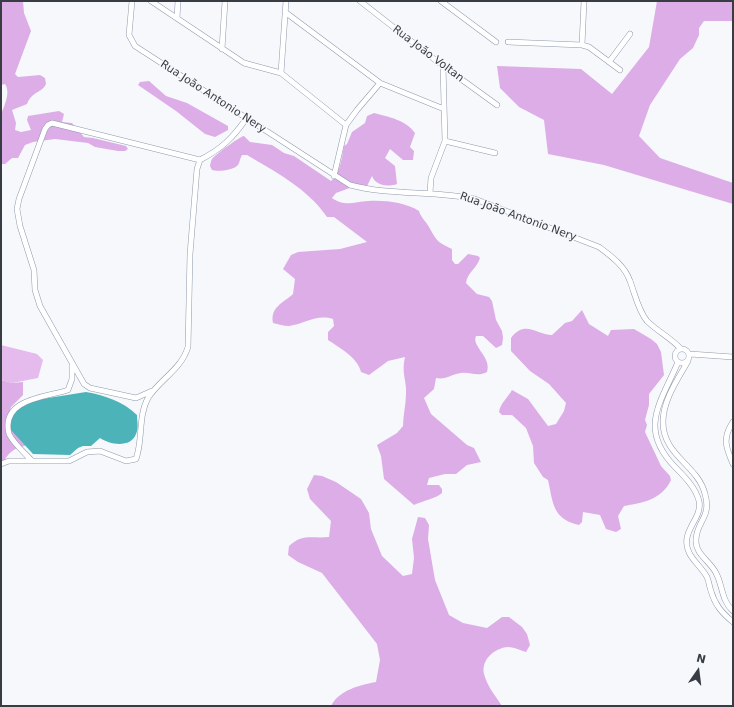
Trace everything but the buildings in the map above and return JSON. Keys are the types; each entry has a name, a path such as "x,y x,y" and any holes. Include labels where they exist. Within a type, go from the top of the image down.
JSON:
{"street":[{"name":"Rua João Antonio Nery","path":"132,1 129,36 135,46 350,185 367,190 454,194 475,200 599,247 622,267 629,279 639,306 647,320 681,348"},
{"path":"151,1 251,67 281,73 346,125"},
{"path":"177,18 178,1"},
{"path":"222,49 225,1"},
{"path":"281,73 286,1"},
{"name":"Rua João Voltan","path":"360,1 443,66 497,105"},
{"path":"441,1 496,42"},
{"path":"582,45 584,1"},
{"path":"285,12 380,83 444,109"},
{"path":"609,62 630,34"},
{"path":"508,42 582,45 588,47 620,70"},
{"path":"430,192 430,178 446,141 443,66"},
{"path":"334,176 346,125 380,83"},
{"path":"159,386 136,398 90,388 84,384 40,306 35,290 34,270 20,226 17,209 19,199 45,129 52,123 200,160 217,151 231,139 246,119"},
{"path":"446,141 495,153"},
{"path":"1,464 9,461 31,460 69,461 87,452 100,451 131,461 136,459 144,409 149,398 180,365 185,357 188,347 190,254 197,169 200,160"},
{"path":"733,357 690,354 681,348 675,353 678,362 656,410 656,434 668,460 683,475 699,500 698,512 687,539 688,550 692,559 708,579 714,601 720,612 733,622"},
{"path":"690,354 688,361 668,398 664,410 663,423 666,437 671,449 694,473 705,493 706,513 698,532 696,546 716,574 723,596 733,611"},
{"path":"678,362 683,363 688,361"},
{"path":"31,460 8,434 5,421 6,413 11,406 21,402 68,390 72,379 72,364"},
{"path":"136,398 144,409"},
{"path":"733,422 727,431 725,441 733,464"}],"shaded area":[{"path":"1,1 23,1 24,13 31,31 15,74 18,77 40,75 45,78 46,84 32,96 27,104 12,110 16,123 15,130 21,132 31,130 27,120 28,116 59,111 64,114 62,122 72,123 84,137 126,146 128,149 125,151 118,151 95,147 88,143 55,139 33,142 25,145 18,158 12,158 5,164 1,164 1,115 6,100 7,88 5,84 1,85"},
{"path":"657,1 733,1 733,21 704,21 699,28 699,35 693,48 680,59 650,105 639,136 660,158 733,183 733,204 604,165 548,154 544,120 519,107 500,88 497,66 581,69 612,94 649,47"},
{"path":"149,81 166,96 187,103 228,126 228,130 215,137 205,134 176,111 138,85 140,82"},
{"path":"374,113 402,122 415,133 410,147 414,151 413,160 403,160 390,149 385,158 395,166 397,184 379,184 372,176 367,186 355,186 336,193 332,198 345,203 368,201 394,202 413,208 419,211 438,241 452,249 452,260 455,264 458,264 468,254 478,256 480,258 479,262 468,276 466,283 477,294 489,297 492,301 496,320 502,331 503,338 502,345 496,348 483,336 476,336 476,344 487,361 487,372 477,374 461,373 443,378 436,378 434,389 424,398 431,414 467,445 474,448 481,462 467,465 456,474 445,474 429,478 427,485 439,485 442,489 442,493 414,505 384,479 381,456 377,445 397,433 403,426 406,394 404,372 405,357 388,361 369,375 361,372 356,362 352,358 328,340 328,332 334,326 333,319 316,318 289,326 273,323 273,313 275,309 293,294 295,279 283,269 291,255 298,252 340,249 367,242 334,217 327,217 311,198 291,182 247,155 242,155 238,165 230,169 215,171 212,170 210,166 213,158 233,142 244,136 250,142 272,145 284,153 294,156 331,181 339,170 344,146 347,144 352,132 365,123 367,116"},
{"path":"582,310 589,324 608,336 611,330 634,329 657,344 661,352 664,375 649,394 649,405 645,420 647,425 645,432 661,466 670,476 671,480 667,487 657,496 644,502 624,506 618,516 621,529 616,532 606,529 600,515 583,512 582,522 579,525 563,519 555,508 548,480 543,477 534,463 533,446 526,428 512,415 502,415 499,412 502,403 512,390 528,399 548,426 556,424 564,411 566,403 549,384 530,371 511,351 511,338 516,332 526,329 552,335 565,323 572,321"},
{"path":"1,345 37,354 43,360 38,378 12,383 1,380"},
{"path":"1,380 12,383 23,382 23,395 11,407 9,415 32,444 16,449 10,453 1,467"},
{"path":"314,475 322,476 336,482 361,499 369,513 371,529 382,556 403,576 412,574 414,558 412,539 418,517 425,518 429,525 428,539 435,580 449,615 463,623 487,628 502,617 509,617 522,627 527,634 530,645 526,652 508,647 503,648 493,652 485,664 484,674 487,683 502,706 331,706 339,696 350,689 376,682 380,660 377,644 322,573 298,562 288,555 289,546 299,539 308,537 329,537 331,521 310,499 307,489"}],"water":[{"path":"86,392 113,400 126,406 137,415 138,425 136,434 130,442 114,444 100,438 91,446 83,446 78,448 70,455 33,454 10,429 7,421 9,412 15,406 23,402"}]}
